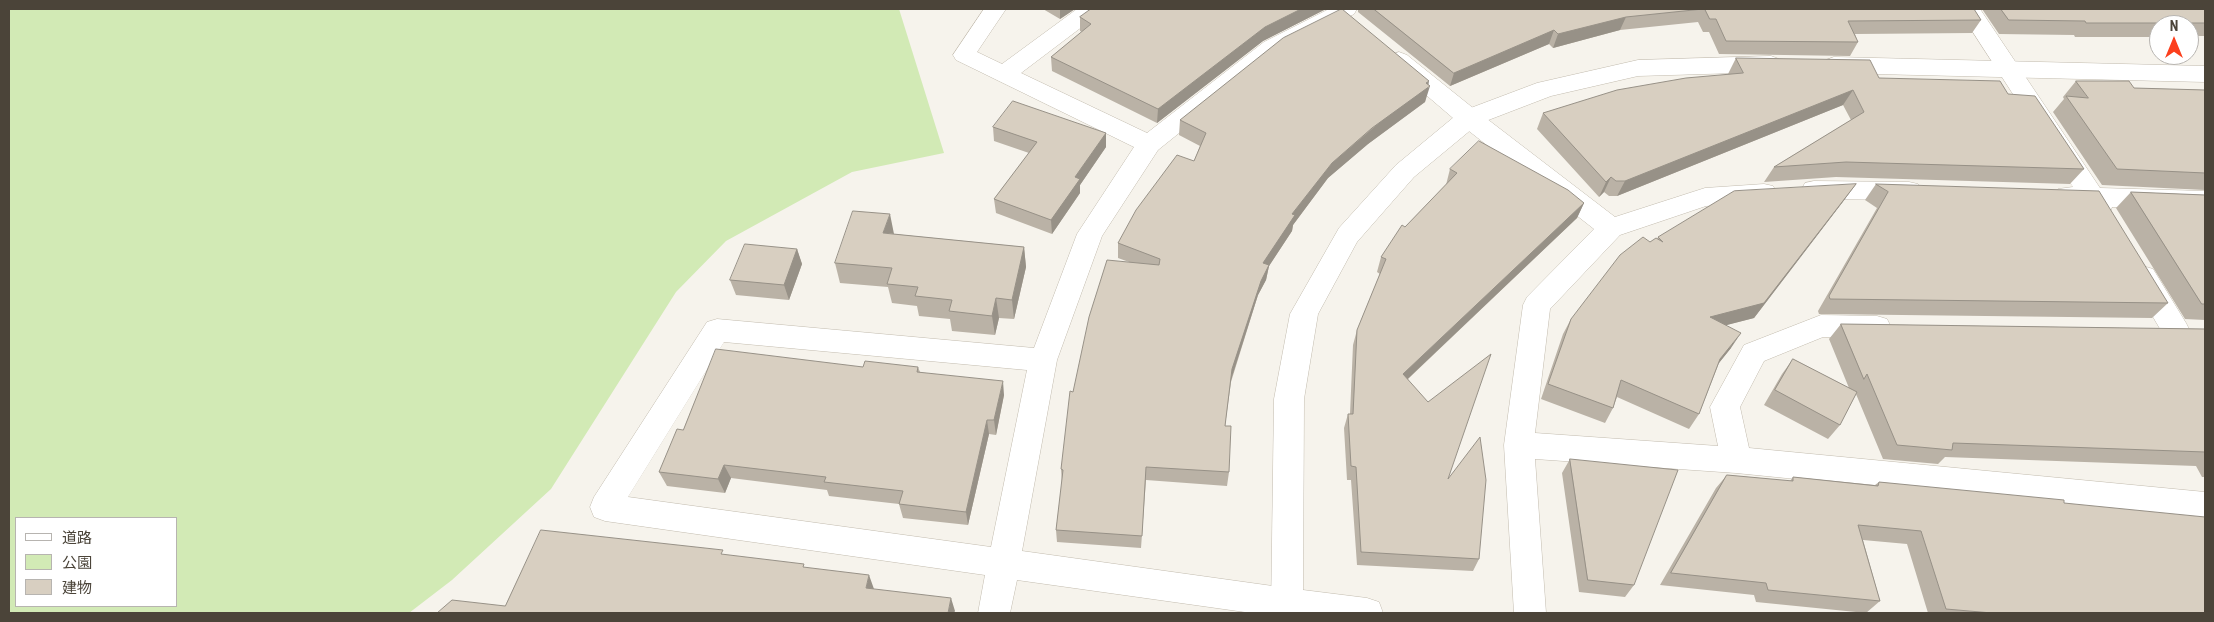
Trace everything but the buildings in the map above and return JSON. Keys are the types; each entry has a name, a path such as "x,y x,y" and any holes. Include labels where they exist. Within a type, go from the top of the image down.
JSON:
{"street":[{"path":"995,9 964,55 1149,144"},
{"path":"1004,74 1091,9"},
{"path":"1969,9 2114,230"},
{"path":"994,613 1043,360 1090,234 1149,144 1272,47 1343,10 1363,30"},
{"path":"1386,49 1469,118 1611,228"},
{"path":"1287,608 1289,399 1304,314 1348,235 1405,171 1469,118 1545,89 1638,68 1749,63 2205,74"},
{"path":"1530,613 1518,445 1537,306 1611,228 1705,197 1836,188 1935,192"},
{"path":"2044,195 2205,200"},
{"path":"2130,256 2176,331"},
{"path":"1736,460 1725,407 1754,353 1821,326 1900,327"},
{"path":"1043,360 717,330 605,507 1004,562 1287,608 1367,613"},
{"path":"2147,330 2205,332"},
{"path":"1518,445 1736,460 2205,506"}],"green space":[{"path":"9,9 899,9 944,153 852,172 726,241 676,292 551,489 452,580 409,613 9,613"}]}
